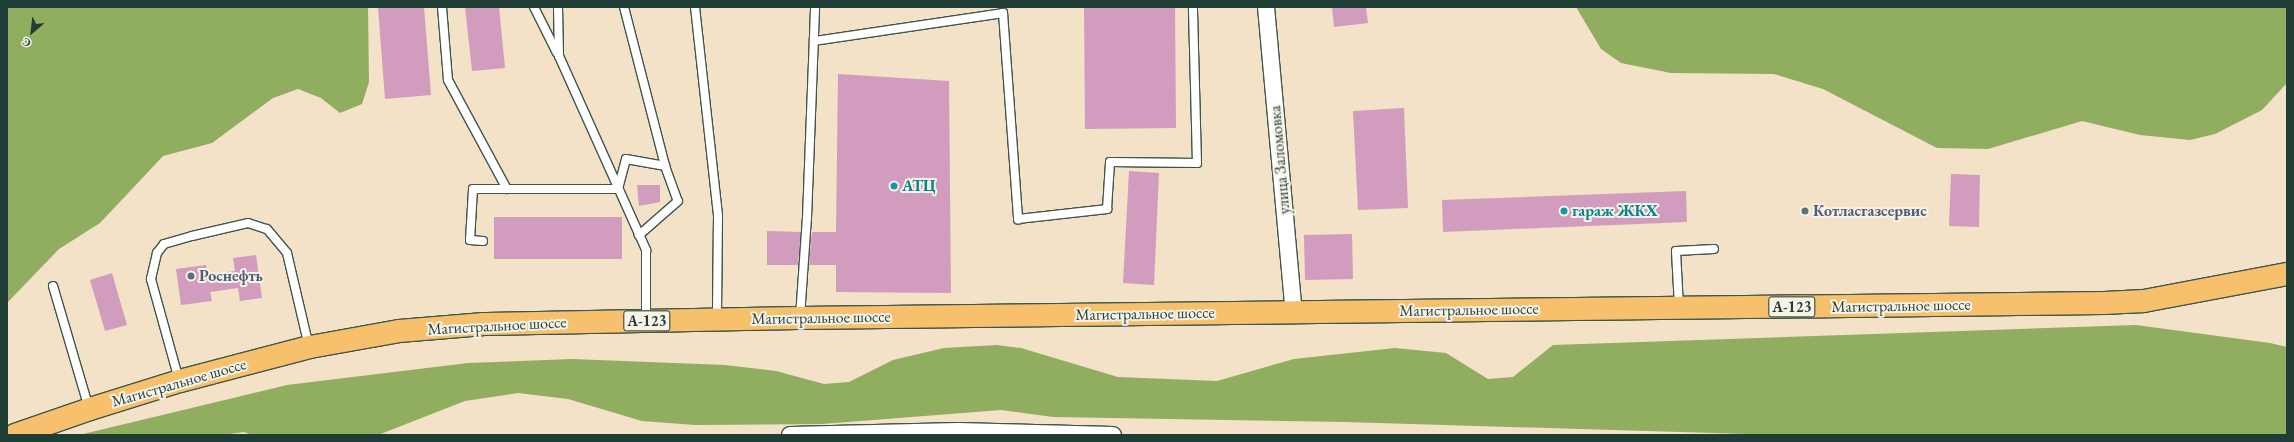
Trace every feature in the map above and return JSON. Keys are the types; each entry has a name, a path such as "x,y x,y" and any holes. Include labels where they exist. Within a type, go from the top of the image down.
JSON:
{"main road":[{"name":"Магистральное шоссе","path":"18,434 90,409 180,381 310,347 399,331 512,322 2104,303 2144,301 2287,274"}],"street":[{"name":"улица Заломовка","path":"1266,7 1294,312"},
{"path":"790,435 958,431 1113,435"}],"lane":[{"path":"442,7 448,80 507,189"},
{"path":"534,7 559,56 646,250 646,321"},
{"path":"558,7 559,56"},
{"path":"624,7 665,166 678,201 639,235"},
{"path":"695,7 718,216 716,320"},
{"path":"800,318 807,218 815,7"},
{"path":"814,42 1003,10 1018,219 1107,209 1110,162 1197,163 1193,7"},
{"path":"618,189 626,160 665,166"},
{"path":"483,241 470,240 473,189 618,189"},
{"path":"180,381 151,279 157,254 164,244 192,236 248,223 267,230 287,253 310,347"},
{"path":"1679,308 1676,251 1714,249"},
{"path":"53,286 90,409"}],"green space":[{"path":"7,7 368,7 369,82 362,104 340,113 321,98 298,89 273,98 212,143 163,156 100,223 59,249 7,303"},
{"path":"1576,7 2287,7 2287,83 2262,110 2215,134 2190,140 2140,135 2082,121 1988,149 1937,148 1823,89 1774,74 1671,73 1621,63 1601,49"},
{"path":"2136,325 2270,343 2287,347 2287,435 1779,435 1345,422 1053,417 1001,410 822,424 695,425 642,421 568,399 518,393 465,401 378,435 252,435 244,432 223,435 79,435 287,385 468,363 572,359 725,365 776,371 824,384 849,382 893,360 944,348 997,345 1021,348 1118,377 1217,381 1294,359 1395,348 1446,353 1488,379 1513,377 1553,345"}],"building":[{"path":"378,7 424,7 431,95 385,99"},
{"path":"465,7 499,7 505,68 472,71"},
{"path":"1084,7 1175,7 1176,128 1085,129"},
{"path":"1332,7 1366,7 1368,23 1334,27"},
{"name":"АТЦ","path":"838,74 949,81 951,293 836,292 836,265 809,265 812,232 836,232"},
{"path":"1404,108 1408,208 1358,210 1353,111"},
{"path":"1129,171 1159,173 1154,285 1123,283"},
{"path":"1951,174 1980,175 1979,227 1949,226"},
{"path":"637,185 660,185 660,202 639,206"},
{"name":"гараж ЖКХ","path":"1686,191 1687,222 1443,232 1442,200"},
{"path":"494,217 622,217 622,259 494,259"},
{"path":"767,231 801,232 798,265 767,265"},
{"path":"1352,234 1353,279 1305,280 1304,235"},
{"path":"256,255 262,298 240,301 238,288 210,292 212,301 181,305 176,269 206,265 208,275 235,271 233,258"},
{"path":"112,273 127,325 105,331 90,280"}],"place":[{"name":"АТЦ","path":"894,186"},
{"name":"гараж ЖКХ","path":"1564,211"},
{"name":"Котласгазсервис","path":"1805,211"},
{"name":"Роснефть","path":"191,276"}]}
